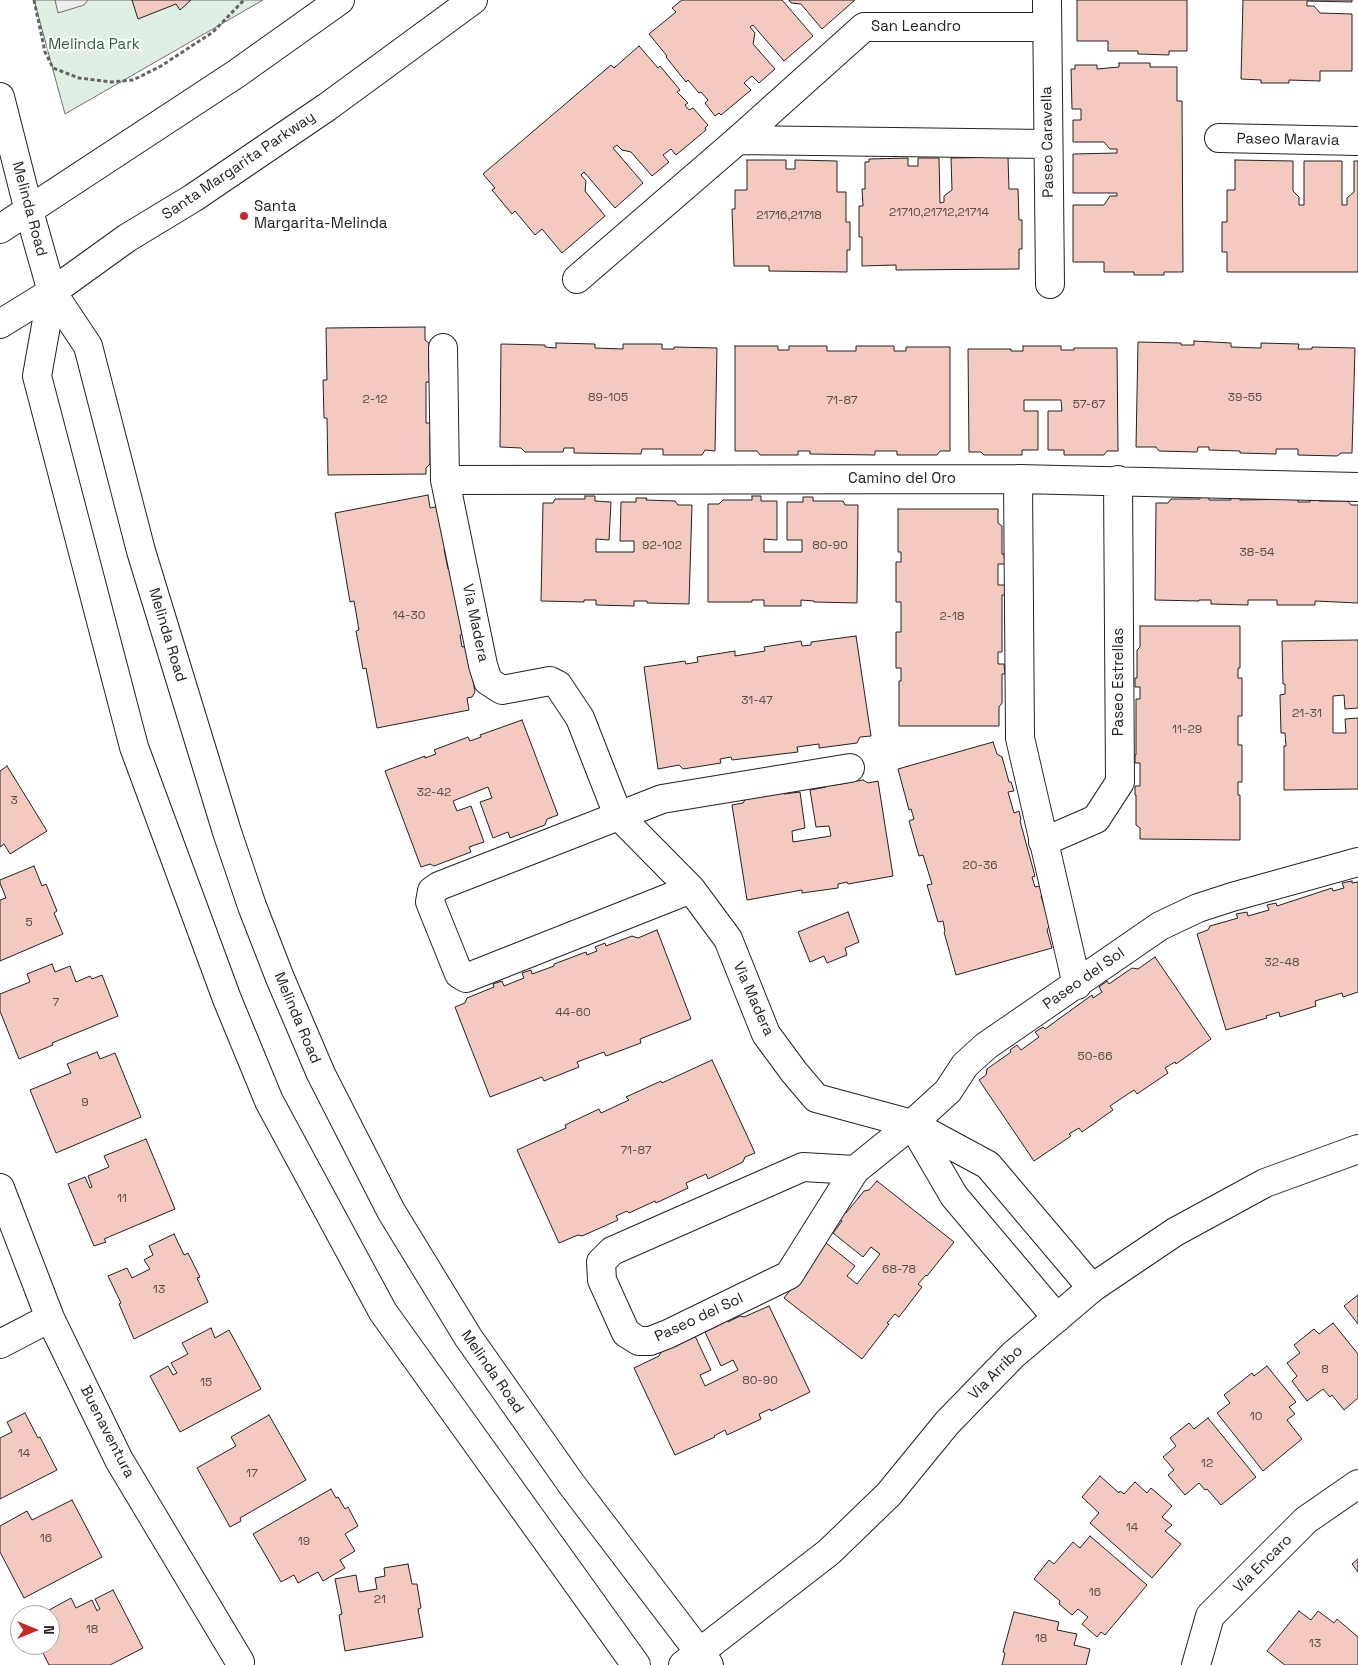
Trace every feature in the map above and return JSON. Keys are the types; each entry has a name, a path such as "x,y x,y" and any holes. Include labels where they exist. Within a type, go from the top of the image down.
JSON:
{"street":[{"path":"0,229 236,74 340,0"},
{"name":"Santa Margarita Parkway","path":"0,324 52,292 127,238 193,198 327,107 473,0"},
{"name":"San Leandro","path":"577,279 738,140 864,27 1047,13"},
{"name":"Paseo Caravella","path":"1047,13 1050,284"},
{"name":"Melinda Road","path":"0,97 52,292 88,346 141,551 227,832 270,950 321,1074 391,1211 468,1337 697,1661"},
{"name":"Paseo Maravia","path":"1219,138 1358,141"},
{"path":"738,140 1047,144"},
{"name":"Melinda Road","path":"52,292 37,376 134,747 227,999 269,1101 383,1312 636,1665"},
{"name":"Via Madera","path":"443,348 445,480 483,664 488,680 502,690 550,682 558,685 580,718 618,815 691,889 728,939 766,1034 816,1098 912,1124 988,1165 1092,1288"},
{"path":"1018,479 1020,738 1076,985"},
{"name":"Camino del Oro","path":"445,480 1018,479 1358,487"},
{"name":"Paseo Estrellas","path":"1043,842 1096,819 1120,782 1118,480"},
{"path":"691,889 466,978 458,974 430,902 432,891 439,886 662,799 850,768"},
{"name":"Paseo del Sol","path":"855,1170 803,1167 612,1251 601,1262 602,1280 626,1334 639,1342 650,1342 789,1275 855,1170 948,1092 965,1065 986,1046 1160,926 1198,908 1232,897 1358,862"},
{"path":"912,1124 954,1196 1057,1318"},
{"name":"Via Arribo","path":"697,1661 829,1552 888,1494 953,1416 1013,1355 1092,1288 1175,1232 1264,1183 1358,1149"},
{"name":"Buenaventura","path":"0,1188 50,1318 119,1460 240,1662"},
{"path":"0,1344 50,1318"},
{"name":"Via Encaro","path":"1196,1665 1210,1616 1306,1520 1358,1484"}],"path":[{"path":"34,0 45,52 53,68 79,78 112,82 133,80 161,66 213,32 244,0"}],"green space":[{"name":"Melinda Park","path":"34,0 263,0 65,114"}],"shaded area":[{"path":"55,0 88,0 84,5 58,13"}],"building":[{"path":"132,0 191,0 180,10 176,4 138,19"},
{"path":"682,0 782,0 813,36 784,61 753,25 750,27 755,33 753,44 775,69 759,83 752,76 744,83 751,90 721,115 719,113 715,116 705,103 708,100 688,80 686,82 649,34 676,12 672,8"},
{"path":"789,0 855,0 822,29 801,4 791,3"},
{"path":"1077,0 1187,0 1187,51 1169,51 1169,55 1138,54 1138,51 1108,51 1108,41 1077,41"},
{"path":"1243,0 1352,0 1352,2 1307,1 1307,6 1314,6 1320,13 1352,14 1352,71 1320,71 1320,81 1289,80 1289,83 1261,83 1261,80 1241,79"},
{"path":"639,46 658,68 660,66 680,90 677,92 688,103 685,105 689,110 693,108 708,125 705,128 706,130 676,155 671,149 663,155 669,162 652,176 631,152 622,150 617,145 613,148 643,183 615,208 584,172 581,175 586,181 585,191 605,216 562,253 542,229 535,235 515,211 512,214 492,190 495,188 483,174 611,65 614,68"},
{"path":"1119,63 1150,63 1150,67 1177,67 1177,101 1182,101 1183,272 1164,272 1164,275 1134,275 1134,272 1104,272 1104,262 1073,262 1073,205 1104,205 1110,196 1117,196 1117,193 1073,193 1073,154 1117,153 1117,149 1110,149 1104,142 1073,142 1073,120 1081,120 1081,109 1072,109 1071,69 1075,69 1075,65 1097,65 1097,69 1119,67"},
{"path":"1008,157 1009,189 1018,189 1019,220 1022,220 1022,249 1019,249 1019,269 896,270 896,265 862,266 862,237 859,237 859,206 863,206 862,189 865,189 865,162 869,162 869,159 908,158 908,166 918,166 918,158 939,158 940,203 944,202 944,196 952,190 951,158"},
{"path":"747,160 786,160 786,169 795,169 795,160 837,161 837,192 846,192 846,222 850,222 850,250 847,250 847,272 769,271 769,266 734,266 732,209 735,209 735,190 747,190"},
{"path":"1235,160 1293,161 1293,191 1299,197 1299,205 1304,205 1304,161 1342,161 1342,205 1347,205 1347,198 1354,192 1354,161 1358,161 1358,272 1227,272 1227,252 1222,252 1222,222 1227,222 1227,190 1235,190"},
{"path":"425,327 425,340 429,343 429,372 431,372 431,382 426,382 426,423 432,423 432,433 430,433 430,464 426,468 426,474 328,475 327,418 324,418 323,380 327,380 326,328"},
{"path":"1194,341 1231,343 1231,347 1261,348 1261,343 1299,344 1298,349 1312,349 1312,347 1355,348 1352,453 1341,453 1337,456 1298,455 1298,449 1276,449 1276,454 1209,450 1209,447 1198,447 1197,452 1159,451 1156,447 1136,447 1138,342 1194,345"},
{"path":"556,343 595,344 595,348 623,349 623,344 662,344 662,349 674,349 674,347 717,348 715,451 705,450 702,455 663,455 663,449 642,449 641,454 574,453 574,448 564,448 563,452 525,452 521,448 500,447 501,344 545,345 545,347 556,348"},
{"path":"735,346 778,346 778,350 789,350 789,346 827,346 827,351 856,351 856,346 894,346 894,351 906,351 906,347 950,347 950,451 940,451 937,455 897,455 897,451 875,451 875,455 810,454 810,451 798,451 798,455 760,455 757,451 735,451"},
{"path":"1023,346 1061,346 1061,350 1074,350 1074,348 1117,348 1118,451 1107,451 1104,455 1064,455 1064,450 1048,450 1048,411 1062,411 1061,400 1024,400 1024,411 1038,411 1038,450 1022,450 1022,455 984,455 981,452 969,452 968,349 1011,349 1011,351 1023,351"},
{"path":"428,495 430,508 435,507 441,510 447,548 444,549 448,569 452,568 464,634 460,635 462,647 467,646 475,692 472,697 467,698 469,710 377,728 366,668 363,669 356,631 359,630 354,601 350,602 335,513"},
{"path":"585,496 595,496 595,501 611,502 609,540 596,539 596,552 634,552 634,541 620,541 621,502 636,502 636,498 647,498 646,500 675,501 678,505 692,505 689,604 634,601 634,606 596,605 596,600 584,600 584,602 541,601 543,503 553,503 555,499 585,499"},
{"path":"752,496 761,496 761,501 777,501 777,540 764,539 764,552 802,552 802,540 787,540 787,502 803,502 803,497 813,497 813,501 843,501 845,505 858,505 857,603 801,600 801,606 764,606 764,600 752,600 752,602 708,602 708,504 719,504 723,500 752,500"},
{"path":"1200,496 1209,496 1209,500 1231,500 1231,496 1240,496 1240,500 1298,499 1298,502 1310,502 1310,498 1319,498 1319,501 1348,501 1351,505 1358,505 1358,603 1315,601 1315,605 1277,605 1277,600 1248,600 1248,605 1211,604 1211,600 1155,600 1156,503 1168,503 1171,499 1200,499"},
{"path":"898,509 998,509 998,523 1002,526 1002,554 1004,554 1005,564 998,564 998,585 1005,585 1005,595 1002,595 1002,652 998,652 998,664 1004,664 1005,674 1002,674 1002,703 999,707 999,726 899,726 899,681 901,681 901,668 896,668 896,632 901,632 901,602 896,602 896,562 901,562 901,552 898,552"},
{"path":"1140,626 1240,626 1240,668 1238,668 1238,678 1242,678 1242,716 1238,716 1238,745 1242,745 1242,782 1238,782 1238,795 1240,795 1240,840 1140,839 1140,828 1136,825 1135,786 1140,786 1140,763 1135,763 1135,755 1136,699 1140,699 1140,687 1135,687 1135,678 1137,678 1137,650 1140,647"},
{"path":"856,636 871,736 860,737 857,743 819,748 819,744 797,747 798,752 732,760 731,757 720,759 721,763 683,769 679,765 658,769 644,667 685,661 686,664 698,662 697,657 735,651 735,656 765,651 764,647 801,641 802,646 811,645 811,642"},
{"path":"1358,640 1358,708 1345,709 1344,695 1333,696 1333,733 1346,733 1345,719 1358,718 1358,789 1284,790 1284,746 1286,746 1285,733 1281,733 1280,695 1285,694 1282,641"},
{"path":"522,720 558,815 547,819 545,825 510,838 508,832 493,838 480,802 492,798 488,787 453,801 457,811 471,806 484,842 469,847 471,852 434,866 430,864 421,867 385,771 425,756 425,758 436,754 434,750 468,737 470,741 481,737 480,735"},
{"path":"993,742 997,754 1002,757 1009,782 1011,782 1014,791 1008,792 1014,813 1019,811 1035,876 1032,877 1035,887 1041,886 1043,896 1041,896 1050,925 1047,930 1052,948 956,975 944,932 943,921 938,922 927,885 932,884 923,855 919,856 909,821 914,819 911,809 909,810 898,769"},
{"path":"7,766 47,831 10,854 4,844 0,847 0,771"},
{"path":"863,780 868,783 878,781 893,876 848,884 847,882 838,884 838,888 802,893 802,890 747,900 732,805 743,803 746,798 783,790 784,794 800,792 805,828 792,831 793,842 831,836 829,826 816,827 810,790 826,787 824,783 834,781 835,785"},
{"path":"34,866 42,886 46,884 57,911 54,913 63,934 0,961 0,900 6,898 0,880"},
{"path":"1352,881 1352,883 1358,882 1358,992 1343,997 1342,993 1315,1001 1316,1006 1280,1017 1279,1012 1266,1016 1267,1018 1226,1030 1197,934 1208,930 1210,926 1238,918 1236,914 1247,912 1248,916 1269,910 1267,905 1276,903 1277,906 1332,888 1333,891 1344,888 1342,883"},
{"path":"848,912 859,942 845,948 847,955 827,963 824,956 810,962 798,932"},
{"path":"657,930 691,1019 640,1039 641,1043 606,1056 604,1052 577,1062 579,1067 544,1081 542,1077 490,1097 455,1007 465,1003 467,998 494,987 493,984 502,981 504,986 524,978 522,973 531,970 532,974 586,952 587,955 597,951 595,947 605,943 606,946 632,936 638,938"},
{"path":"1155,957 1211,1039 1176,1064 1175,1062 1165,1068 1168,1073 1137,1094 1134,1090 1110,1106 1113,1110 1082,1132 1079,1128 1069,1134 1071,1136 1034,1161 979,1080 986,1075 987,1069 1011,1052 1010,1050 1017,1045 1021,1050 1039,1037 1035,1032 1043,1027 1045,1029 1092,995 1093,998 1102,992 1099,987 1107,981 1109,984 1132,968 1138,969"},
{"path":"52,964 55,972 70,966 76,982 90,976 92,979 102,975 118,1016 52,1043 53,1045 19,1059 0,1011 0,994 30,982 27,974"},
{"path":"97,1052 100,1059 115,1053 141,1117 56,1153 30,1090 71,1073 67,1064"},
{"path":"712,1060 755,1153 745,1157 743,1162 708,1179 706,1174 686,1183 688,1188 656,1203 655,1201 629,1213 627,1211 616,1216 618,1220 582,1236 578,1235 559,1243 517,1150 566,1128 565,1125 599,1109 601,1113 629,1100 626,1097"},
{"path":"146,1139 175,1209 104,1239 106,1242 94,1246 68,1184 85,1177 90,1188 92,1187 88,1176 109,1167 104,1156"},
{"path":"877,1181 954,1242 927,1276 918,1284 922,1287 899,1317 895,1314 887,1323 889,1324 862,1359 784,1298 826,1243 855,1266 847,1276 857,1284 880,1254 871,1247 863,1257 833,1233 842,1221 838,1219 844,1211 846,1213 864,1191 869,1190"},
{"path":"174,1234 184,1255 188,1253 200,1277 197,1278 208,1302 134,1339 119,1304 121,1303 108,1276 127,1268 132,1278 150,1269 144,1260 153,1255 149,1246"},
{"path":"1358,1295 1358,1324 1344,1306"},
{"path":"769,1306 810,1392 771,1411 770,1409 759,1414 761,1419 727,1435 725,1430 715,1437 675,1455 634,1368 659,1356 661,1352 695,1336 711,1370 700,1375 705,1386 738,1370 733,1360 721,1366 705,1332 719,1325 725,1316 728,1322"},
{"path":"1333,1323 1358,1354 1358,1398 1344,1410 1332,1395 1330,1397 1323,1389 1307,1401 1292,1381 1297,1376 1287,1363 1300,1353 1294,1345 1314,1329 1319,1334"},
{"path":"211,1328 215,1338 229,1330 261,1389 180,1432 150,1376 168,1366 173,1375 177,1373 171,1363 188,1354 182,1343"},
{"path":"1267,1366 1296,1402 1289,1407 1295,1414 1287,1420 1302,1439 1263,1471 1217,1413 1230,1403 1224,1395 1252,1373 1254,1376"},
{"path":"25,1413 57,1470 0,1499 0,1438 12,1432 7,1422"},
{"path":"269,1415 306,1480 240,1518 241,1521 230,1527 197,1468 236,1446 231,1437"},
{"path":"1208,1418 1256,1477 1221,1505 1199,1483 1185,1495 1168,1475 1174,1470 1163,1457 1176,1446 1170,1438 1189,1423 1194,1429"},
{"path":"1100,1476 1119,1493 1120,1491 1124,1494 1135,1482 1147,1493 1151,1488 1172,1506 1162,1517 1172,1525 1165,1531 1181,1544 1152,1578 1090,1523 1099,1513 1082,1497"},
{"path":"331,1489 345,1509 348,1507 358,1526 345,1534 355,1551 340,1560 345,1568 323,1581 318,1572 298,1583 294,1575 281,1582 253,1534"},
{"path":"72,1500 102,1557 24,1598 0,1552 0,1526 27,1511 32,1520"},
{"path":"1090,1536 1147,1585 1105,1635 1101,1632 1097,1637 1082,1624 1088,1617 1078,1609 1072,1615 1059,1604 1060,1601 1034,1579 1049,1560 1054,1564 1073,1542 1080,1548"},
{"path":"1358,1559 1358,1572 1352,1564"},
{"path":"408,1564 412,1584 417,1584 421,1608 418,1609 423,1637 345,1651 339,1615 342,1614 335,1579 356,1575 359,1592 377,1589 375,1578 385,1576 384,1568"},
{"path":"113,1590 143,1648 110,1665 49,1665 44,1655 60,1655 60,1605 58,1605 71,1598 76,1608 92,1600 97,1611 100,1609 95,1599"},
{"path":"1299,1611 1311,1620 1318,1611 1334,1623 1337,1619 1358,1637 1358,1665 1285,1665 1267,1651"},
{"path":"1014,1612 1059,1622 1057,1630 1077,1634 1074,1645 1090,1649 1086,1665 1002,1665 1005,1653 1003,1652"}],"place":[{"name":"Santa Margarita-Melinda","path":"244,216"}]}
